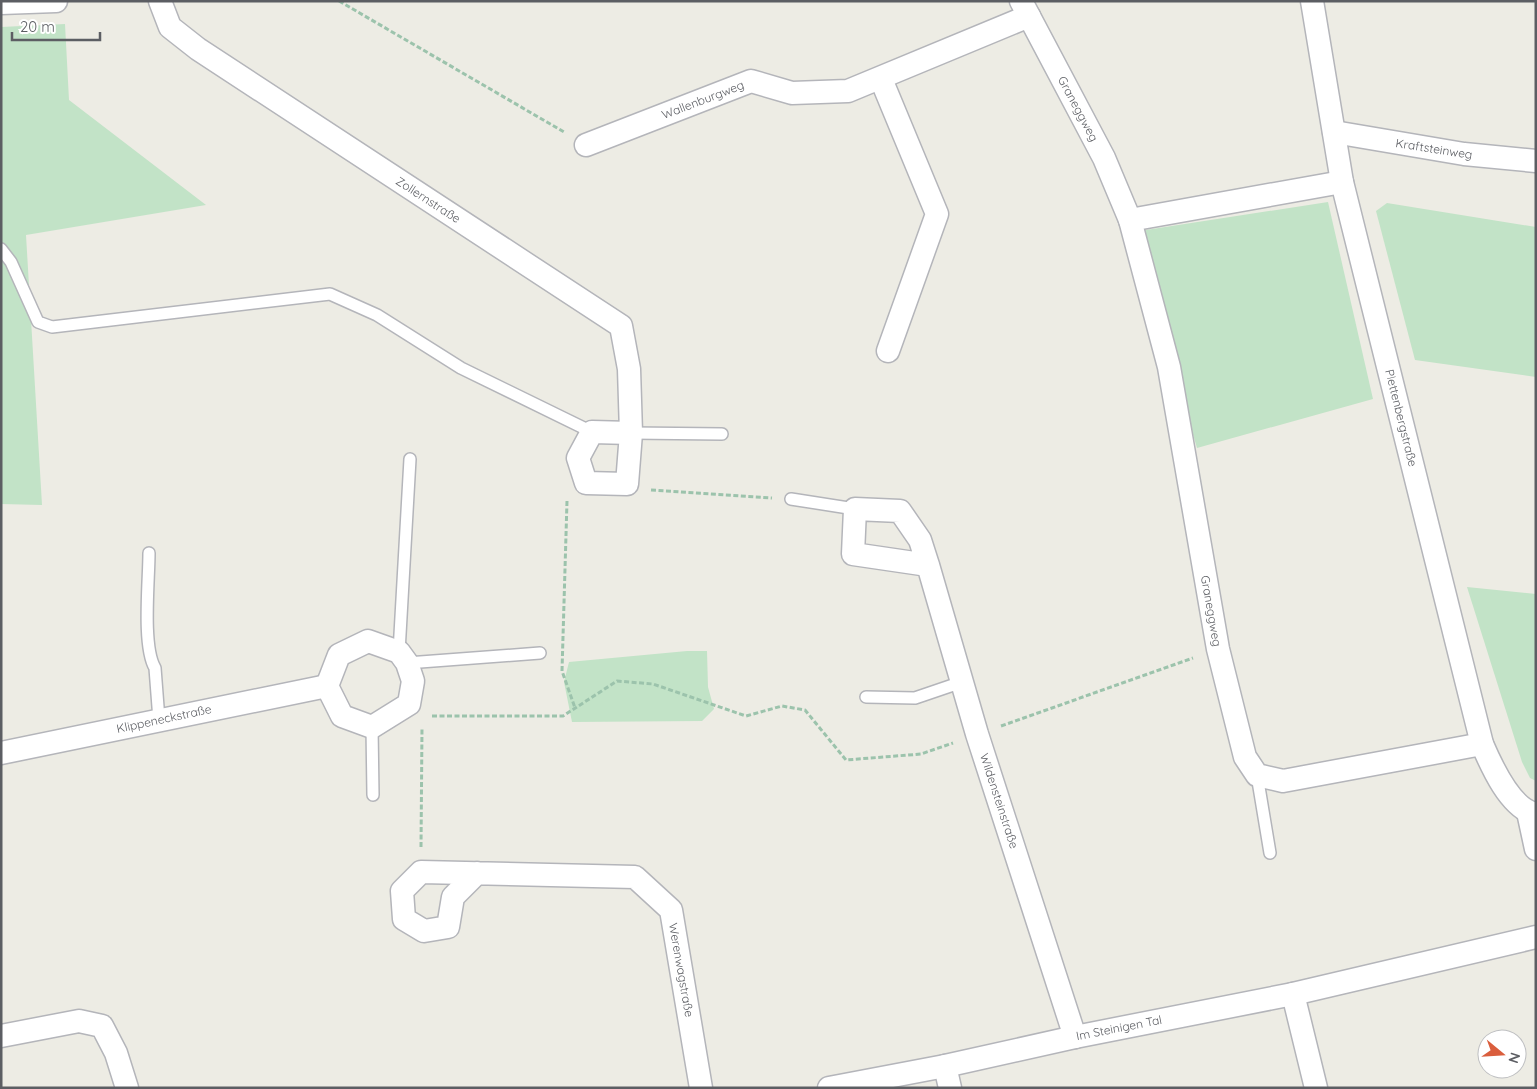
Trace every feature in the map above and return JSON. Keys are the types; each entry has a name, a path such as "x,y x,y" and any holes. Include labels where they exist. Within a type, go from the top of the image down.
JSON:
{"street":[{"path":"1,3 56,1"},
{"name":"Zollernstraße","path":"160,1 170,27 198,49 621,326 629,369 631,433 627,484"},
{"name":"Plettenbergstraße","path":"1312,1 1342,182 1482,744 1495,774 1512,796 1532,813"},
{"name":"Wallenburgweg","path":"586,145 751,81 792,94 848,91 881,79 1025,9"},
{"name":"Graneggweg","path":"1025,9 1104,158 1130,220 1169,367 1218,649 1245,757 1257,775"},
{"path":"881,79 937,214 888,351"},
{"name":"Kraftsteinweg","path":"1334,132 1464,154 1536,161"},
{"path":"1130,220 1342,182"},
{"path":"627,484 586,483 578,458 592,432 631,433"},
{"path":"855,509 853,554 928,565"},
{"name":"Wildensteinstraße","path":"855,509 900,511 920,540 977,734 1075,1037"},
{"path":"368,641 403,658 413,682 415,710 372,727 342,716 328,686 338,655 368,641"},
{"name":"Klippeneckstraße","path":"1,753 328,686"},
{"path":"1257,775 1283,781 1482,744"},
{"path":"1532,813 1536,849"},
{"path":"421,872 402,890 404,919 424,931 448,926 453,898 477,873"},
{"name":"Werenwagstraße","path":"421,872 635,876 671,910 701,1088"},
{"name":"Im Steinigen Tal","path":"829,1088 947,1077 1075,1037 1293,994 1536,937"},
{"path":"1293,994 1316,1088"},
{"path":"1,1036 80,1020 102,1026 116,1053 127,1088"}],"lane":[{"path":"1,249 11,262 38,322 52,327 330,294 377,315 461,368 592,432"},
{"path":"631,433 722,434"},
{"path":"410,459 403,658 540,653"},
{"path":"790,499 855,509"},
{"path":"149,553 148,646 151,661 155,668 159,720"},
{"path":"866,697 915,698 962,682"},
{"path":"372,727 373,795"},
{"path":"1257,775 1270,854"}],"path":[{"path":"339,1 586,145"},
{"path":"575,708 562,671 568,481 583,474"},
{"path":"627,484 640,489 790,499"},
{"path":"421,872 415,710 563,716 617,681 654,684 746,716 782,706 805,710 846,760 920,754 1218,649"}],"green space":[{"path":"65,24 69,100 206,205 26,235 42,505 1,504 1,27"},
{"path":"1328,202 1373,399 1197,448 1133,232"},
{"path":"1387,203 1536,227 1536,377 1415,360 1376,211"},
{"path":"1467,587 1536,594 1536,781 1530,778 1522,762"},
{"path":"687,651 707,651 708,687 714,709 702,721 572,722 564,682 569,662"}]}
